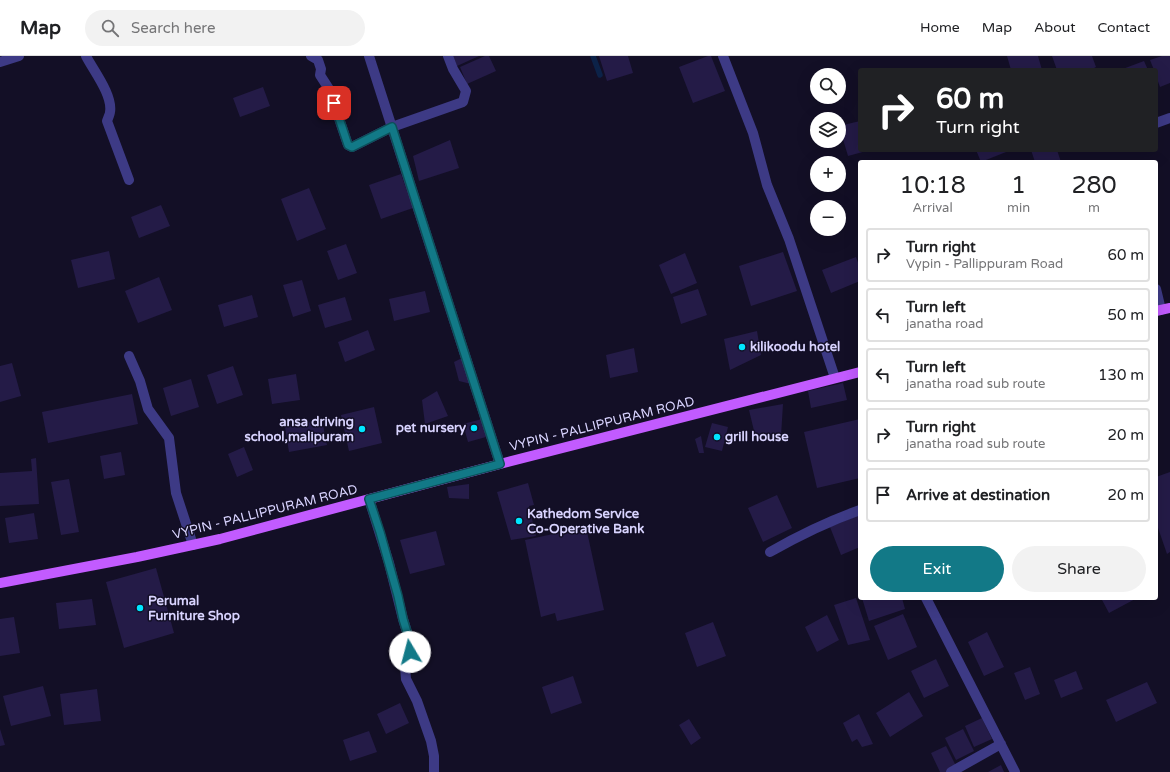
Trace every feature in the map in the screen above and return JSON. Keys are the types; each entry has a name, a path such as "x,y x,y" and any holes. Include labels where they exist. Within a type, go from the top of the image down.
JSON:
{"main road":[{"name":"VYPIN - PALLIPPURAM ROAD","path":"0,583 193,545 500,464 858,372"}],"street":[{"path":"0,62 19,56"},
{"path":"86,56 102,83 108,98 111,111 107,121 129,180"},
{"path":"311,56 318,60 321,69 320,75 329,89 348,145 352,147 392,127 463,102 466,91 453,69 448,56"},
{"path":"369,56 500,464"},
{"path":"723,56 753,133 767,185 789,239 836,378"},
{"path":"1158,122 1170,118"},
{"path":"1158,296 1162,310"},
{"path":"129,356 140,380 148,409 169,438 176,493 193,545"},
{"path":"369,499 389,563 411,645 410,652 406,659 406,680 417,701 431,741 434,756 434,772"},
{"path":"770,552 830,522 858,511"},
{"path":"927,600 1015,772"},
{"path":"951,772 1000,744"}],"building":[{"path":"453,56 479,56 457,66"},
{"path":"485,56 489,56 496,71 467,84 460,67"},
{"path":"599,56 628,56 633,73 607,81"},
{"path":"711,56 725,91 693,103 679,67"},
{"path":"1007,56 1038,56 1041,68 1010,68"},
{"path":"1052,56 1092,56 1096,67 1094,68 1056,68"},
{"path":"1162,56 1170,56 1170,83 1160,87 1158,82 1158,68 1153,68 1150,60"},
{"path":"1144,61 1147,68 1125,68"},
{"path":"263,87 270,106 240,117 233,98"},
{"path":"858,121 858,152 863,152 848,156 846,148 846,124"},
{"path":"450,140 459,168 419,181 413,156"},
{"path":"977,152 1006,152 986,160 980,160"},
{"path":"1032,152 1058,152 1060,160 1034,160"},
{"path":"401,174 413,208 381,219 369,185"},
{"path":"309,188 326,229 297,241 281,199"},
{"path":"161,205 170,226 139,238 131,217"},
{"path":"346,244 357,273 338,280 327,251"},
{"path":"109,251 115,279 78,288 71,260"},
{"path":"783,252 797,291 751,306 739,266"},
{"path":"685,253 697,283 671,294 659,265"},
{"path":"856,257 858,262 858,282 831,293 822,270"},
{"path":"159,277 172,310 138,323 125,291"},
{"path":"302,280 311,311 293,317 283,285"},
{"path":"698,289 707,315 681,324 673,297"},
{"path":"425,291 430,312 394,321 389,299"},
{"path":"252,295 258,317 224,327 218,305"},
{"path":"345,297 352,320 325,328 318,305"},
{"path":"368,330 375,350 345,362 338,342"},
{"name":"kilikoodu hotel","path":"757,331 761,355 730,370 724,339"},
{"path":"634,348 638,372 610,378 606,355"},
{"path":"462,358 471,384 459,381 454,362"},
{"path":"12,363 21,396 0,402 0,366"},
{"path":"233,366 243,395 217,404 207,375"},
{"path":"296,374 300,400 272,404 268,379"},
{"path":"191,379 199,407 171,416 163,388"},
{"path":"843,383 847,400 811,408 808,391"},
{"path":"437,391 448,416 425,424 422,400"},
{"path":"132,394 138,424 48,443 42,412"},
{"path":"783,404 781,436 755,435 749,410"},
{"name":"ansa driving school,malipuram","path":"374,407 382,443 349,451 341,415"},
{"name":"pet nursery","path":"482,419 486,437 468,442 463,424"},
{"path":"858,419 858,478 817,488 804,432"},
{"path":"322,420 327,445 289,452 285,427"},
{"name":"grill house","path":"712,423 728,427 722,451 705,447"},
{"path":"701,436 704,453 699,453 695,439"},
{"path":"244,447 253,470 237,477 228,454"},
{"path":"121,452 125,475 104,479 100,456"},
{"path":"36,458 39,504 0,506 0,473 32,471 31,459"},
{"path":"1170,472 1170,552 1167,554 1158,528 1158,476"},
{"path":"69,479 79,532 61,535 51,482"},
{"name":"Kathedom Service Co-Operative Bank","path":"528,483 534,505 529,506 536,536 511,540 497,492"},
{"path":"469,484 469,499 449,498 447,487"},
{"path":"777,495 792,528 763,542 748,508"},
{"path":"34,513 38,539 9,543 5,518"},
{"path":"858,515 858,548 841,555 830,527"},
{"path":"586,527 604,610 557,621 555,613 541,617 525,540"},
{"path":"436,531 445,565 410,574 400,540"},
{"name":"Perumal Furniture Shop","path":"156,568 174,633 124,648 106,582"},
{"path":"856,598 870,640 848,645 834,605"},
{"path":"92,599 96,625 59,629 56,603"},
{"path":"863,600 903,600 905,609 869,621"},
{"path":"1102,600 1133,600 1109,613"},
{"path":"903,614 917,647 888,660 874,626"},
{"path":"827,615 839,640 817,652 805,627"},
{"path":"14,617 20,653 0,656 0,619"},
{"path":"713,622 726,656 697,667 685,633"},
{"path":"987,632 1004,667 984,676 968,642"},
{"path":"936,659 949,686 924,698 911,671"},
{"path":"1030,667 1040,694 1025,700 1014,673"},
{"path":"1076,671 1083,689 1061,698 1054,680"},
{"path":"573,676 582,703 551,714 542,687"},
{"path":"1147,682 1157,703 1116,722 1106,700"},
{"path":"43,686 51,716 11,726 3,696"},
{"path":"97,689 101,721 64,725 60,694"},
{"path":"909,692 923,716 890,737 876,713"},
{"path":"400,703 409,723 386,734 377,714"},
{"path":"859,714 873,744 862,747 857,739 852,742 843,723"},
{"path":"982,718 992,739 974,747 965,726"},
{"path":"689,719 701,738 691,745 679,725"},
{"path":"0,729 5,745 0,746"},
{"path":"963,729 974,751 956,760 945,738"},
{"path":"369,731 377,752 350,761 343,740"},
{"path":"946,746 957,768 948,772 940,772 931,753"},
{"path":"1001,765 1004,772 988,772"}],"waterway":[{"path":"593,56 600,75"}],"place":[{"name":"kilikoodu hotel","path":"742,347"},
{"name":"pet nursery","path":"474,428"},
{"name":"ansa driving school,malipuram","path":"362,429"},
{"name":"grill house","path":"717,437"},
{"name":"Kathedom Service Co-Operative Bank","path":"519,521"},
{"name":"Perumal Furniture Shop","path":"140,608"}],"route":[{"path":"334,103 348,145 352,147 392,127 500,464 369,499 398,596 411,645 410,652"}]}
